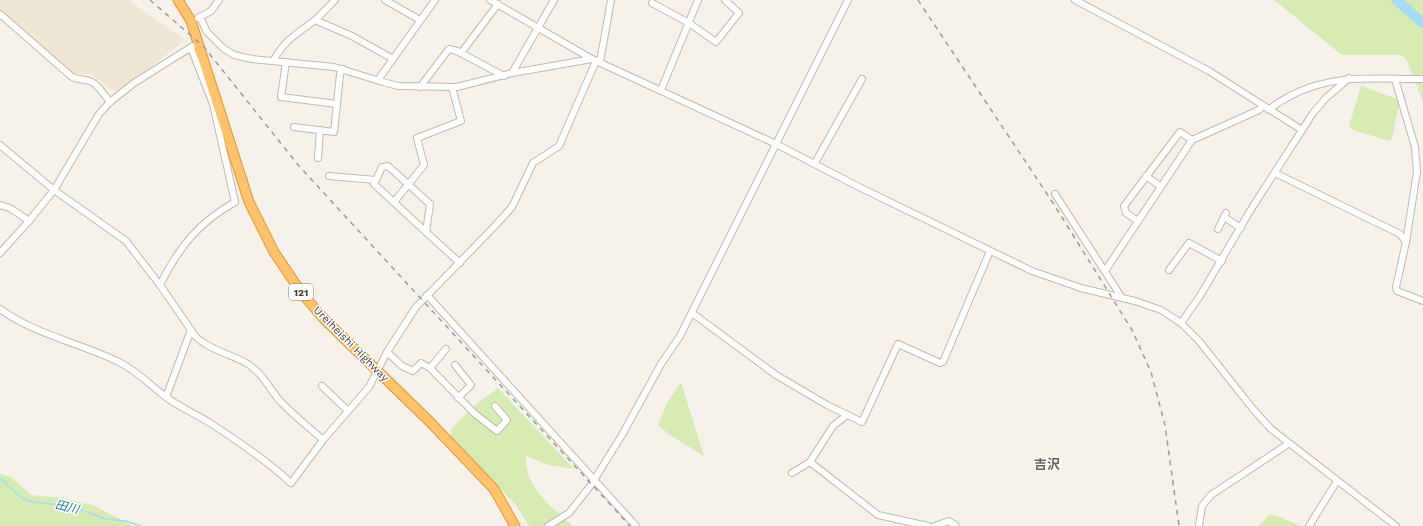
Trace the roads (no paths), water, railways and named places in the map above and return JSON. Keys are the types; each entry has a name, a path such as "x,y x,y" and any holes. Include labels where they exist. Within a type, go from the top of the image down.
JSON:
{"highway":[{"name":"Ureiheishi Highway","path":"178,0 191,20 194,46 249,202 274,252 301,292 323,318 429,421 494,489 515,526"}],"street":[{"path":"191,20 211,11 219,0"},
{"path":"273,61 282,46 293,35 315,20 335,0"},
{"path":"385,0 420,20"},
{"path":"378,80 435,0"},
{"path":"490,0 596,61 776,144 857,186 990,251 1058,281 1161,310 1181,323 1199,341 1270,429 1396,526"},
{"path":"512,73 537,27 554,0"},
{"path":"0,309 14,319 40,332 119,362 143,377 166,397 210,423 270,464 291,483 323,440 369,387 387,352 416,307 460,263 512,207 533,163 559,146 596,61 610,0"},
{"path":"652,3 688,23 716,42 739,13 724,0"},
{"path":"548,526 569,513 595,479 692,313 848,0"},
{"path":"1075,0 1209,71 1302,130"},
{"path":"661,90 695,2"},
{"path":"461,54 498,4"},
{"path":"0,14 72,77 79,80 91,81 110,102"},
{"path":"200,17 207,32 223,48 234,55 252,59 343,68 398,86 452,87 512,73 596,61"},
{"path":"315,20 352,36 393,59"},
{"path":"0,253 54,190 99,114 110,102 134,83 194,46 213,104 235,202 202,224 186,242 160,285"},
{"path":"420,87 449,49 504,76"},
{"path":"286,62 281,97 337,104"},
{"path":"294,128 334,132 340,74 343,68"},
{"path":"1269,110 1275,105 1306,88 1349,78 1423,79"},
{"path":"1181,323 1222,261 1275,173 1320,103 1349,78"},
{"path":"815,163 862,79"},
{"path":"1395,79 1415,147 1417,172 1406,242 1396,287 1397,291 1423,301"},
{"path":"394,202 424,165 417,138 461,121 452,87"},
{"path":"1105,270 1192,140 1260,110 1263,106"},
{"path":"318,158 320,130"},
{"path":"1138,221 1126,213 1123,209 1180,132 1192,140"},
{"path":"0,146 54,190 126,241 160,285 194,335 213,348 247,363 258,372 280,401 323,440"},
{"path":"426,232 430,204 388,166 382,167 374,184 394,202 426,232 460,263"},
{"path":"1275,173 1400,234 1406,242"},
{"path":"329,176 376,180"},
{"path":"1146,176 1160,186"},
{"path":"1055,194 1122,298"},
{"path":"0,205 10,208 29,221"},
{"path":"1218,229 1225,215 1241,228"},
{"path":"1169,270 1189,243 1222,261"},
{"path":"692,313 776,375 862,422 898,344 940,363 943,362 990,251"},
{"path":"427,295 636,526"},
{"path":"166,397 191,330"},
{"path":"430,368 446,349"},
{"path":"387,352 402,366 413,371 421,363 430,368 458,398 497,431 507,420 495,406"},
{"path":"455,365 471,384 458,398"},
{"path":"322,386 348,411"},
{"path":"792,473 810,462 832,426 847,415"},
{"path":"1199,526 1202,506 1211,495 1288,444"},
{"path":"810,462 878,515 928,526"},
{"path":"1309,526 1337,481"},
{"path":"934,526 949,521 956,526"}],"waterway":[{"path":"1396,0 1423,23"},
{"name":"田川","path":"0,478 23,499 33,502 70,506 106,519 126,521 141,526"}],"railway":[{"path":"150,0 204,47 299,166 630,526"},
{"path":"918,0 1053,203 1132,330 1151,372 1165,425 1179,526"}],"district":[{"name":"吉沢","path":"1047,464"}]}
